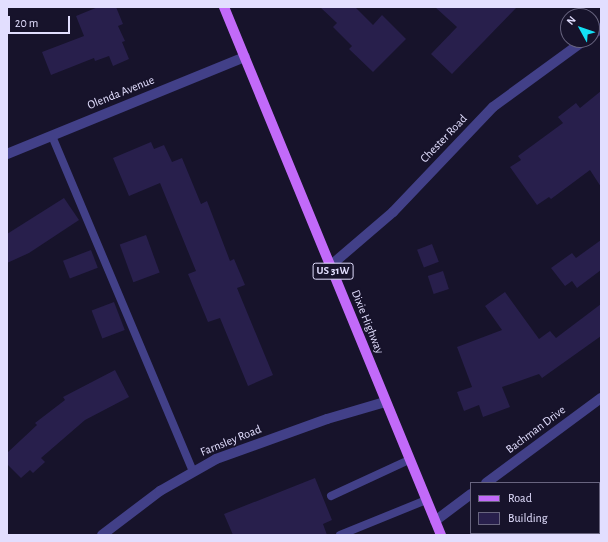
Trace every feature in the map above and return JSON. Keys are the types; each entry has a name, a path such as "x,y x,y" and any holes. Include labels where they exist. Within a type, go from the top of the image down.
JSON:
{"main road":[{"name":"Dixie Highway","path":"224,7 441,535"}],"street":[{"name":"Chester Road","path":"330,266 393,212 493,107 574,48"},
{"name":"Olenda Avenue","path":"7,154 245,57"},
{"name":"Bachman Drive","path":"487,482 601,398"},
{"name":"Farnsley Road","path":"102,535 135,508 193,471 238,450 386,402"},
{"path":"436,521 470,495"}],"lane":[{"path":"52,136 193,471"},
{"path":"331,496 409,460"},
{"path":"340,535 426,500"}],"building":[{"path":"98,7 116,7 123,24 118,26 125,41 122,42 129,59 113,66 109,56 95,61 94,58 51,75 42,52 84,36 76,16"},
{"path":"320,7 355,7 373,25 382,15 406,39 373,72 349,49 352,46 333,27 337,23"},
{"path":"435,7 517,7 452,74 431,54 457,27"},
{"path":"601,91 601,187 590,170 551,199 549,197 537,205 510,167 521,160 518,156 563,123 558,117 576,103 580,108"},
{"path":"151,142 154,149 164,145 172,162 182,158 201,204 207,201 230,261 234,259 245,285 237,288 273,375 248,386 220,318 208,322 188,274 196,271 160,183 129,196 113,158"},
{"path":"64,198 79,220 29,253 7,263 7,234"},
{"path":"146,235 160,273 133,282 120,245"},
{"path":"601,240 601,270 577,288 572,281 565,286 551,268 572,253 576,258"},
{"path":"432,244 439,262 424,267 417,250"},
{"path":"91,250 98,268 70,278 63,261"},
{"path":"443,271 449,289 434,294 428,276"},
{"path":"505,292 539,339 550,331 556,338 601,304 601,336 542,378 539,374 502,387 510,407 483,417 479,405 464,411 457,392 472,387 457,347 502,330 485,306"},
{"path":"114,302 125,330 102,339 92,311"},
{"path":"115,370 129,397 85,420 41,458 45,462 33,473 30,470 21,478 7,464 7,453 37,425 35,423 65,400 63,397"},
{"path":"315,478 332,520 323,524 327,535 233,535 224,514"}]}
